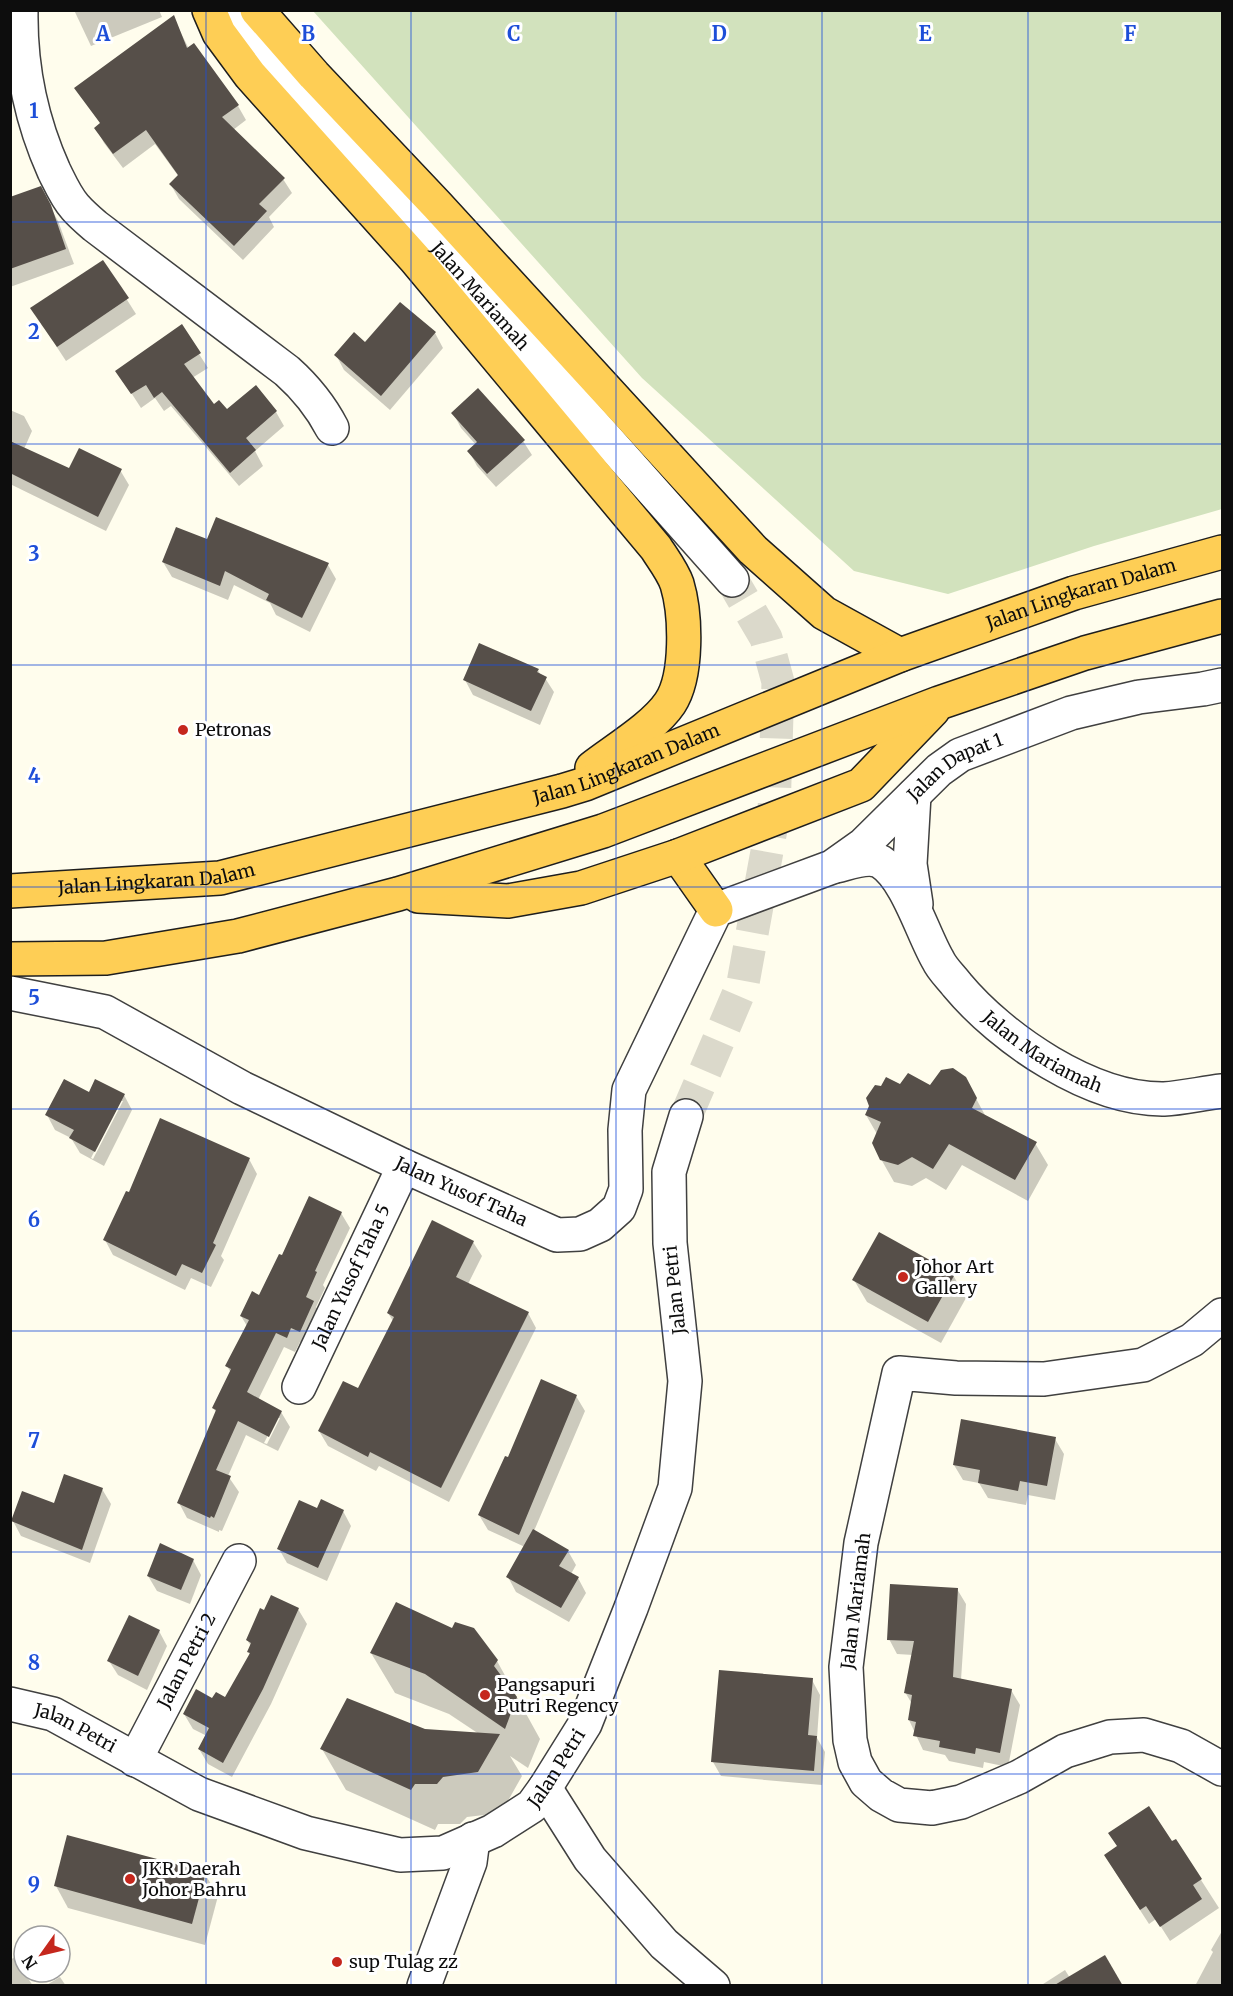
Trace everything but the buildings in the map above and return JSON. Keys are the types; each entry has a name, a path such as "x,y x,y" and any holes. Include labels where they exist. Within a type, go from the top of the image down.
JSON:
{"highway":[{"path":"209,10 219,33 250,75 415,259 656,548 677,583 684,652 679,679 671,702 647,726 561,791"},
{"path":"257,10 314,75 445,214 753,550 824,613 900,655"},
{"name":"Jalan Lingkaran Dalam","path":"10,891 220,878 561,791 596,779 900,655 1074,593 1222,552"},
{"path":"10,959 106,958 238,936 398,894 603,831 939,704 1085,652 1222,616"},
{"path":"398,894 508,901 581,888 678,856 861,784 939,704"},
{"path":"678,856 716,910"}],"street":[{"path":"21,10 24,67 30,104 44,148 59,181 74,206 95,226 287,371 308,390 332,428"},
{"name":"Jalan Mariamah","path":"231,10 255,48 422,231 732,580"},
{"name":"Jalan Dapat 1","path":"716,910 832,867 863,845 939,770 960,755 1071,713 1140,697 1222,685"},
{"name":"Jalan Mariamah","path":"914,795 910,864 916,912"},
{"name":"Jalan Mariamah","path":"832,867 866,860 880,862 895,877 916,912 938,962 971,1001 1004,1032 1038,1057 1080,1078 1120,1093 1163,1099 1222,1091"},
{"name":"Jalan Yusof Taha","path":"10,993 105,1012 242,1088 404,1166 557,1235 580,1234 600,1225 619,1208 626,1189 625,1130 629,1090 716,910"},
{"name":"Jalan Petri","path":"10,1704 53,1714 199,1794 306,1833 400,1855 442,1852 493,1831 532,1806 585,1724 675,1488 686,1381 670,1243 669,1172 686,1116"},
{"name":"Jalan Yusof Taha 5","path":"299,1387 404,1166"},
{"name":"Jalan Mariamah","path":"1222,1315 1192,1340 1143,1365 1044,1379 956,1378 899,1373 861,1543 846,1666 850,1740 855,1762 866,1782 881,1795 899,1805 932,1808 961,1802 1019,1777 1065,1751 1110,1737 1144,1735 1181,1746 1222,1769"},
{"name":"Jalan Petri 2","path":"135,1760 239,1561"},
{"path":"545,1788 590,1859 664,1944 713,1986"},
{"path":"424,1986 470,1862 473,1839"}],"green space":[{"path":"313,11 1222,11 1222,509 1094,546 948,594 854,571 642,378"}],"tunnel":[{"path":"686,1116 743,983 774,813 778,682 766,638 732,580"}],"place":[{"name":"Petronas","path":"183,730"},
{"name":"Johor Art Gallery","path":"903,1277"},
{"name":"Pangsapuri Putri Regency","path":"485,1695"},
{"name":"JKR Daerah Johor Bahru","path":"130,1879"},
{"name":"sup Tulag zz","path":"337,1962"}]}
